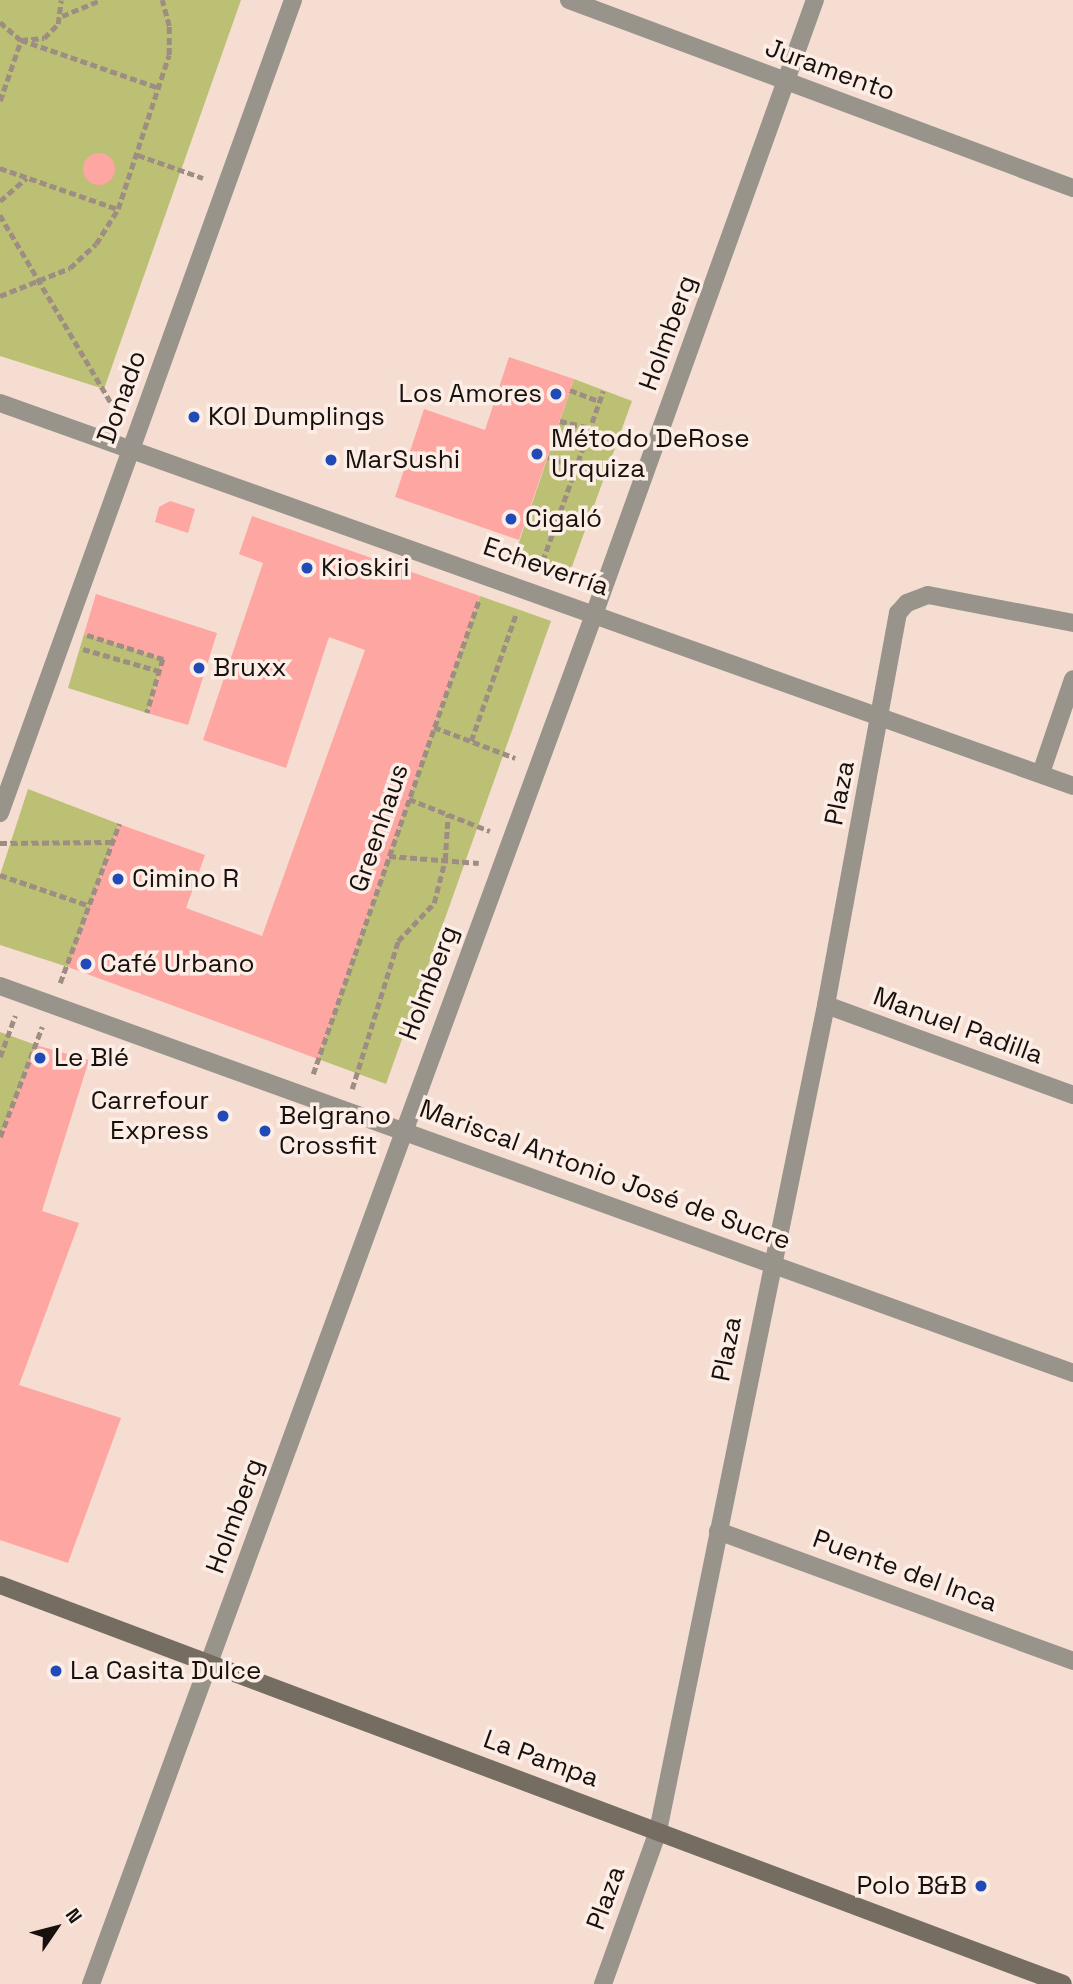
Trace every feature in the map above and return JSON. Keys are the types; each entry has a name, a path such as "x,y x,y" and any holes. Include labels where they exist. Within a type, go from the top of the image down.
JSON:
{"street":[{"name":"Donado","path":"0,813 293,0"},
{"name":"Juramento","path":"569,0 1073,188"},
{"name":"Holmberg","path":"91,1984 210,1665 402,1129 595,612 815,0"},
{"name":"Echeverría","path":"0,403 132,446 1073,786"},
{"name":"Plaza","path":"603,1984 658,1831 770,1264 826,1005 881,718 898,613 908,603 928,595 1073,623"},
{"path":"1041,774 1073,679"},
{"name":"Mariscal Antonio José de Sucre","path":"0,986 306,1094 1073,1373"},
{"name":"Manuel Padilla","path":"826,1005 1073,1095"},
{"name":"Puente del Inca","path":"718,1531 1073,1661"},
{"name":"La Pampa","path":"0,1586 1063,1984"}],"path":[{"path":"61,0 62,16"},
{"path":"0,22 21,40 44,38 62,16 102,0"},
{"path":"0,296 41,283 70,268 96,244 118,209 169,55 169,26 162,0"},
{"path":"0,32 160,88"},
{"path":"0,101 21,40"},
{"path":"138,155 225,186"},
{"path":"0,168 118,209"},
{"path":"0,201 26,178"},
{"path":"0,215 132,446"},
{"path":"570,390 599,401"},
{"path":"471,741 516,614 523,618 603,390"},
{"path":"559,421 590,428"},
{"path":"548,457 604,478"},
{"name":"Greenhaus","path":"306,1094 488,575"},
{"path":"64,636 163,659 147,713"},
{"path":"64,636 159,671"},
{"path":"434,727 537,767"},
{"path":"409,799 510,839"},
{"path":"346,1109 398,941 434,903 445,860 448,814"},
{"path":"0,1137 119,824"},
{"path":"0,844 113,842"},
{"path":"390,856 501,865"},
{"path":"0,875 90,906"},
{"path":"0,1058 23,995"}],"green space":[{"path":"0,0 241,0 104,389 0,356"},
{"path":"574,379 632,401 566,583 512,563"},
{"path":"480,596 551,621 386,1084 318,1059"},
{"path":"84,634 163,659 147,713 68,688"},
{"path":"28,789 119,824 68,967 0,945 0,875"},
{"path":"0,1032 36,1045 0,1137"}],"building":[{"path":"99,153 110,158 115,169 110,180 99,185 88,180 83,169 88,158"},
{"path":"509,357 574,379 519,540 395,497 424,409 485,430"},
{"path":"170,501 195,509 188,533 155,522 159,507"},
{"path":"252,516 480,596 318,1059 68,967 119,824 205,855 186,908 262,936 365,650 329,637 286,768 203,740 263,563 239,554"},
{"path":"96,594 217,633 188,725 147,713 163,659 84,634"},
{"path":"36,1045 89,1060 42,1211 79,1223 19,1385 121,1418 68,1563 0,1540 0,1137"}],"place":[{"name":"Los Amores","path":"556,394"},
{"name":"KOI Dumplings","path":"194,417"},
{"name":"Método DeRose Urquiza","path":"537,454"},
{"name":"MarSushi","path":"331,460"},
{"name":"Cigaló","path":"511,519"},
{"name":"Kioskiri","path":"307,568"},
{"name":"Bruxx","path":"199,668"},
{"name":"Cimino R","path":"118,879"},
{"name":"Café Urbano","path":"86,964"},
{"name":"Le Blé","path":"40,1058"},
{"name":"Carrefour Express","path":"223,1116"},
{"name":"Belgrano Crossfit","path":"265,1131"},
{"name":"La Casita Dulce","path":"56,1671"},
{"name":"Polo B&B","path":"981,1886"}]}
